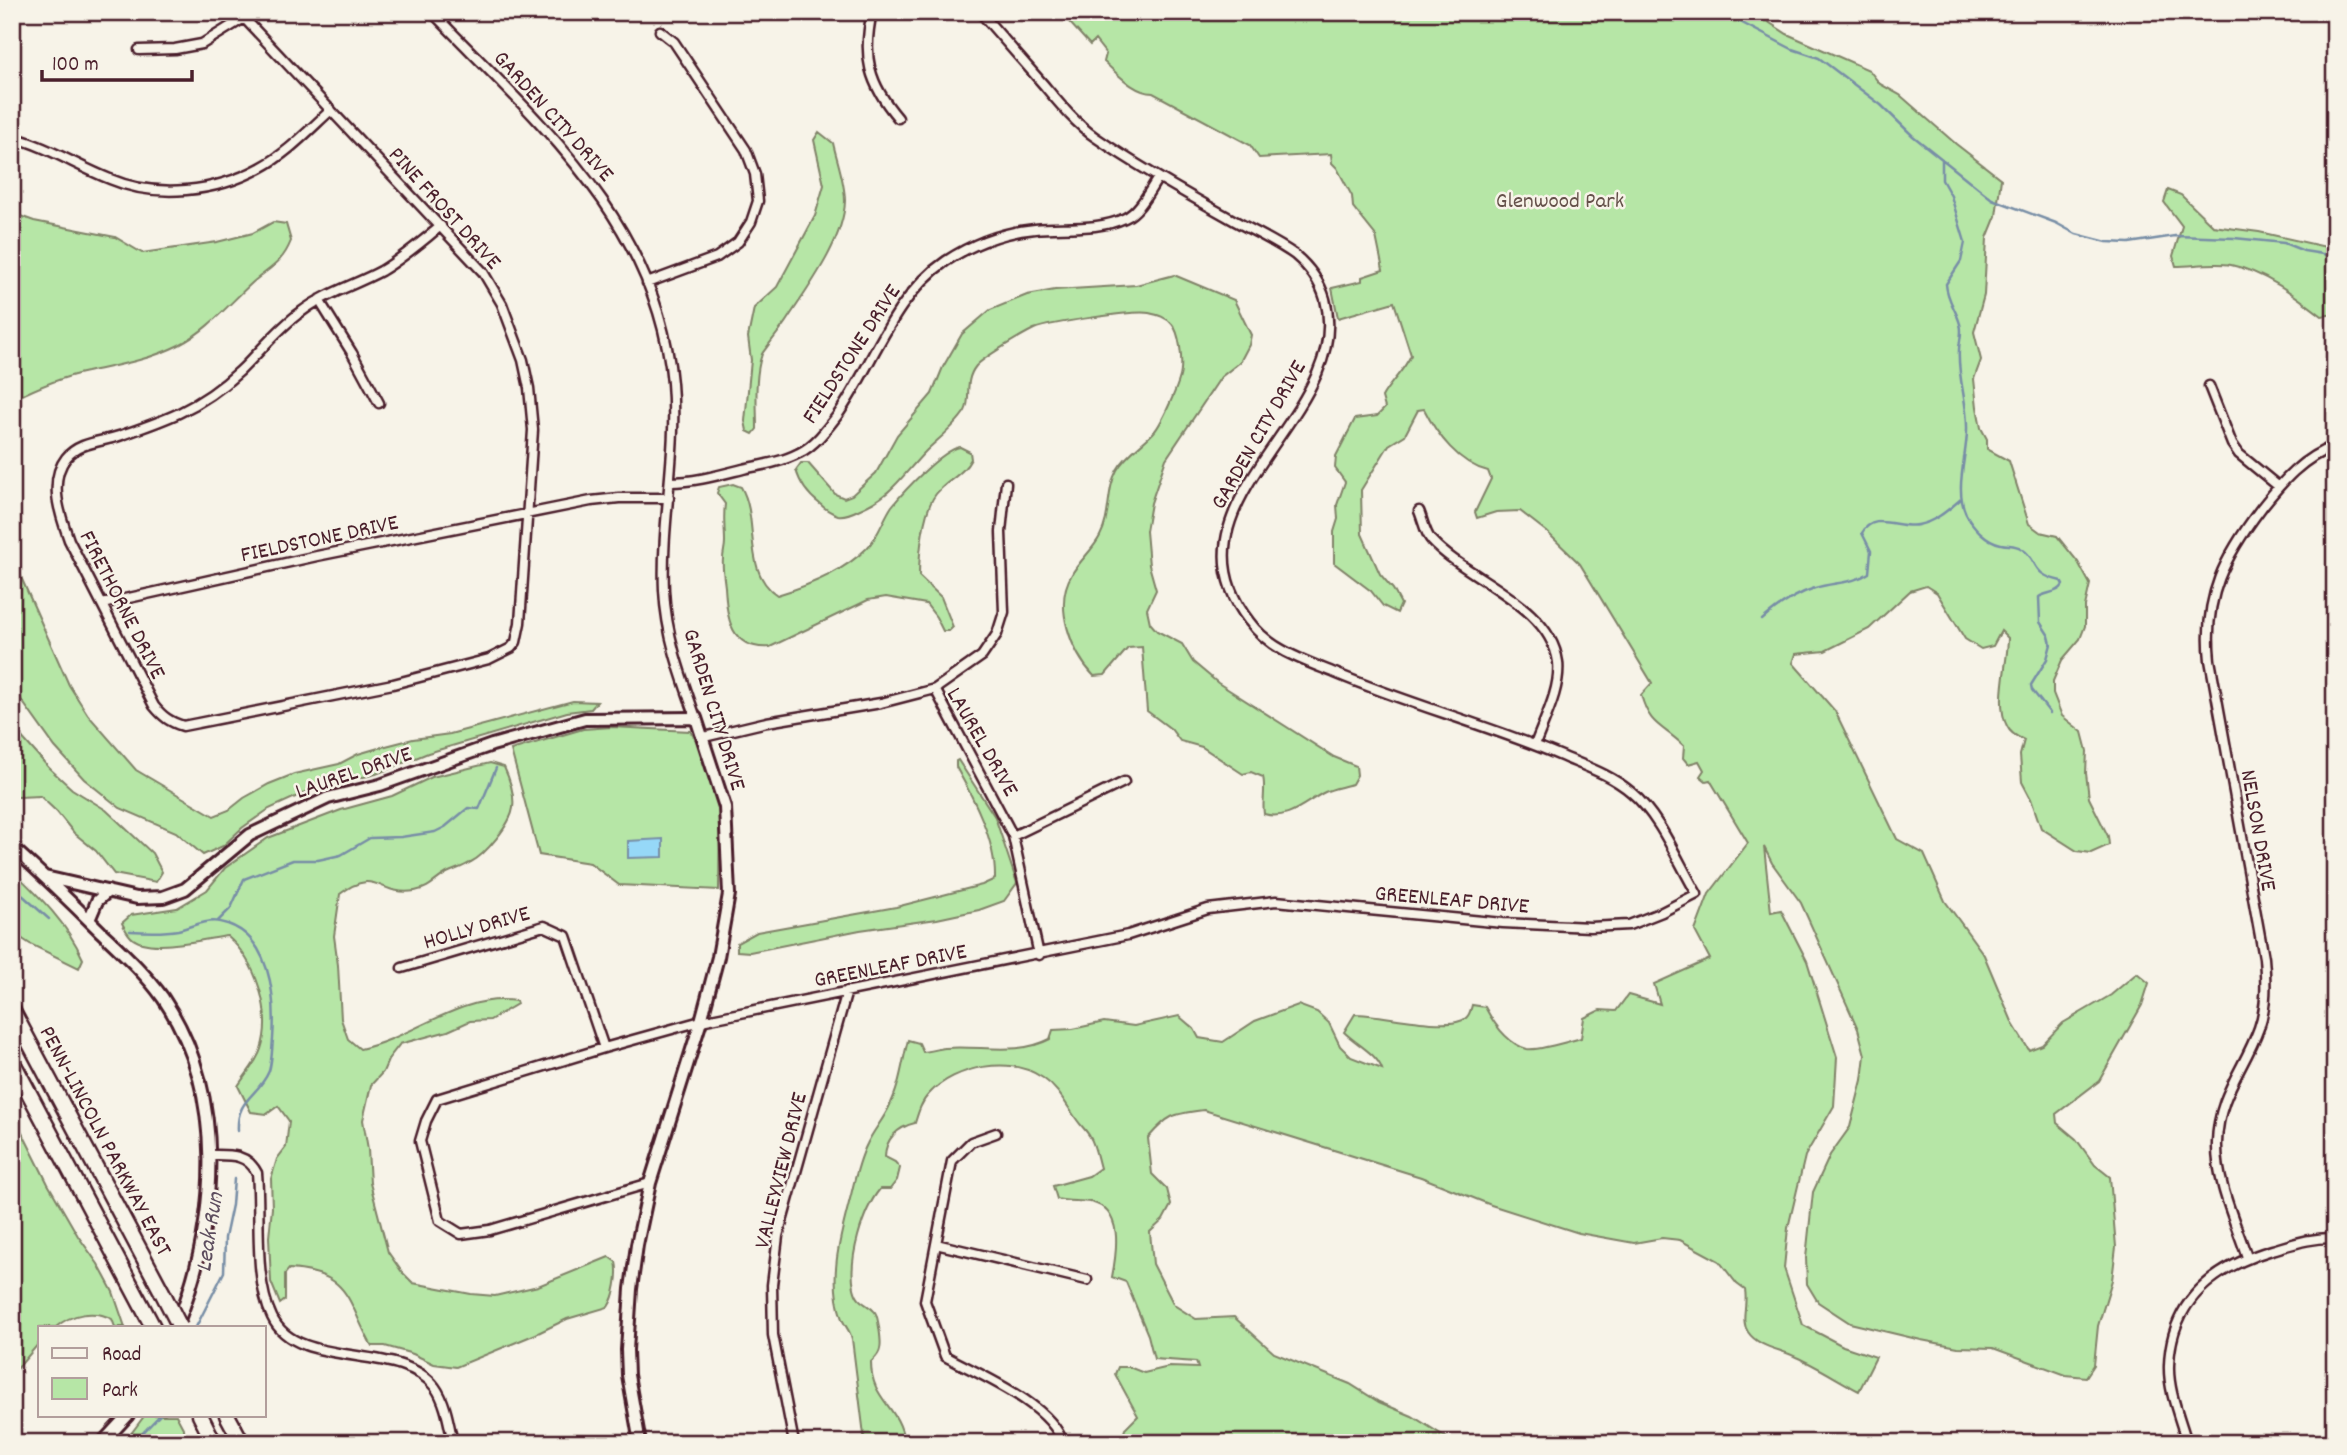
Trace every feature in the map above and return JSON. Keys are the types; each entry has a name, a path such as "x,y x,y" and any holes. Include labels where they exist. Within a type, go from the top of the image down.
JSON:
{"highway":[{"name":"PENN-LINCOLN PARKWAY EAST","path":"12,1010 178,1326"},
{"name":"PENN-LINCOLN PARKWAY EAST","path":"12,1061 151,1323"},
{"path":"200,1416 214,1443"},
{"path":"228,1416 242,1443"}],"street":[{"name":"GARDEN CITY DRIVE","path":"432,12 555,140 611,209 629,240 648,283 664,339 672,383 664,589 668,632 725,807 729,894 718,957 701,1021 650,1183 637,1245 628,1323 628,1375 640,1443"},
{"path":"872,12 867,57 877,90 898,118"},
{"name":"GARDEN CITY DRIVE","path":"980,12 1072,118 1158,178 1293,254 1313,273 1325,299 1328,329 1325,357 1308,391 1240,498 1228,526 1224,550 1227,577 1238,606 1268,642 1291,655 1385,694 1535,745 1612,778 1647,808 1698,894"},
{"path":"139,50 175,49 202,44 242,15"},
{"name":"PINE FROST DRIVE","path":"242,15 483,272 502,304 523,360 529,388 533,430 528,514"},
{"path":"648,283 717,257 738,242 751,222 758,201 755,174 746,150 674,42 660,31"},
{"path":"12,137 32,142 113,181 149,190 178,191 231,181 261,167 292,145 331,110"},
{"name":"FIELDSTONE DRIVE","path":"670,482 688,482 781,460 802,452 821,436 846,403 907,298 926,276 947,260 997,237 1033,229 1106,223 1126,218 1140,205 1158,178"},
{"name":"FIRETHORNE DRIVE","path":"441,226 401,260 300,312 237,373 206,397 145,427 88,443 73,452 59,472 57,489 60,516 69,540 154,706 163,717 183,726 393,684 503,654 516,642 520,623 528,514"},
{"path":"319,300 379,403"},
{"path":"2209,386 2232,444 2239,454 2278,486"},
{"name":"NELSON DRIVE","path":"2248,1257 2221,1181 2217,1143 2220,1117 2229,1089 2259,1027 2266,985 2264,958 2210,660 2209,629 2214,595 2228,556 2238,540 2278,486 2303,463 2335,446"},
{"path":"935,690 982,656 997,635 1004,612 1001,532 1006,483"},
{"name":"FIELDSTONE DRIVE","path":"102,604 317,556 528,514 619,498 669,498"},
{"path":"1419,511 1430,539 1535,618 1549,635 1558,662 1555,688 1535,745"},
{"name":"LAUREL DRIVE","path":"704,737 766,722 881,703 935,690 1013,836 1039,955"},
{"name":"LAUREL DRIVE","path":"45,877 151,899 175,893 197,881 250,835 310,805 380,785 468,753 565,723 602,717 696,718"},
{"path":"1013,836 1124,782"},
{"path":"12,848 148,978 176,1020 194,1060 205,1099 210,1155 205,1213 196,1264 178,1326"},
{"path":"89,920 97,901 107,891"},
{"name":"GREENLEAF DRIVE","path":"650,1183 490,1230 461,1234 440,1221 421,1141 426,1121 437,1099 604,1048 701,1021 1128,935 1208,909 1276,901 1503,923 1590,927 1629,925 1698,894"},
{"name":"HOLLY DRIVE","path":"402,968 544,926 566,936 604,1048"},
{"name":"VALLEYVIEW DRIVE","path":"793,1443 773,1335 772,1285 778,1236 847,992"},
{"path":"996,1133 971,1142 952,1161 925,1301 945,1356 1035,1406 1059,1431 1063,1443"},
{"path":"210,1155 240,1157 253,1166 257,1173 261,1270 271,1315 277,1326 288,1336 306,1344 396,1365 424,1376 435,1387 442,1401 453,1443"},
{"path":"2187,1443 2172,1392 2169,1371 2175,1331 2183,1311 2194,1295 2216,1274 2248,1257 2304,1241 2335,1238"},
{"path":"936,1244 1087,1280"},
{"path":"102,1443 127,1416"}],"green space":[{"name":"Glenwood Park","path":"1060,12 1753,12 1787,34 1869,70 1880,84 1900,95 2001,179 1996,216 1987,238 1984,295 1974,332 1981,360 1974,379 1977,407 1981,428 1987,439 1987,449 2009,461 2029,524 2040,532 2057,536 2078,562 2090,584 2085,606 2085,626 2080,639 2062,660 2053,681 2053,693 2062,716 2082,732 2087,751 2089,798 2108,836 2109,845 2091,853 2077,851 2041,828 2022,782 2020,755 2024,740 2010,731 2002,706 2008,638 2001,631 1993,646 1981,649 1965,639 1937,593 1926,586 1910,591 1869,629 1825,651 1796,654 1793,663 1835,711 1897,839 1924,854 1945,901 1984,955 2013,1024 2029,1050 2042,1045 2063,1023 2111,995 2137,973 2149,983 2142,1005 2099,1081 2056,1114 2057,1123 2076,1139 2095,1165 2110,1177 2116,1247 2112,1280 2098,1326 2094,1365 2086,1377 2066,1375 1993,1348 1958,1347 1850,1323 1818,1302 1807,1284 1806,1258 1813,1192 1830,1155 1850,1127 1862,1080 1865,1055 1858,1029 1801,903 1772,863 1764,847 1771,912 1781,910 1807,961 1837,1057 1834,1106 1805,1156 1788,1228 1784,1268 1803,1325 1843,1346 1876,1357 1859,1391 1752,1337 1745,1322 1745,1290 1719,1261 1680,1240 1662,1238 1634,1243 1579,1233 1491,1205 1421,1177 1204,1110 1172,1117 1148,1138 1152,1174 1167,1189 1171,1205 1163,1220 1150,1232 1153,1264 1174,1305 1196,1319 1234,1317 1274,1353 1350,1384 1379,1402 1412,1416 1455,1443 1121,1443 1125,1429 1138,1416 1115,1374 1118,1367 1129,1367 1144,1373 1169,1367 1198,1368 1196,1362 1154,1359 1148,1335 1126,1282 1112,1277 1116,1232 1108,1213 1101,1206 1090,1202 1057,1199 1053,1186 1089,1176 1100,1168 1089,1135 1049,1082 1030,1071 999,1066 968,1071 940,1084 924,1100 915,1123 903,1127 887,1145 885,1157 900,1168 897,1180 890,1189 880,1189 867,1210 855,1250 853,1277 858,1298 876,1314 880,1346 878,1355 871,1362 875,1386 897,1419 904,1441 865,1443 852,1339 837,1301 837,1255 859,1163 869,1139 893,1099 908,1040 919,1043 923,1052 958,1047 1012,1049 1050,1039 1053,1030 1073,1029 1104,1022 1134,1026 1179,1016 1194,1029 1199,1038 1223,1042 1255,1021 1298,1005 1317,1012 1329,1023 1340,1046 1351,1057 1382,1069 1371,1053 1344,1032 1355,1014 1451,1023 1465,1019 1472,1005 1485,1007 1502,1032 1520,1046 1532,1049 1554,1045 1581,1038 1584,1018 1600,1010 1616,1011 1628,995 1660,1004 1654,984 1710,959 1695,931 1709,894 1748,843 1710,780 1706,781 1700,776 1704,770 1699,761 1688,764 1683,758 1684,746 1648,713 1641,695 1652,683 1580,564 1547,532 1520,511 1496,512 1477,518 1475,512 1491,479 1488,471 1458,455 1435,429 1424,409 1418,410 1405,435 1389,445 1361,490 1362,534 1380,574 1401,604 1397,613 1383,606 1371,591 1334,563 1337,505 1345,482 1335,468 1336,456 1355,419 1377,416 1385,408 1382,397 1411,355 1394,302 1338,318 1332,288 1362,281 1362,277 1383,270 1376,236 1353,207 1352,196 1332,163 1331,154 1259,158 1250,145 1127,82 1104,62 1106,54 1095,40 1090,45"},
{"path":"819,132 833,143 844,186 843,216 824,263 785,324 762,354 757,382 757,429 753,434 747,431 745,421 751,360 748,337 754,308 777,287 815,216 824,185 814,140"},
{"path":"2168,190 2181,195 2213,226 2259,232 2335,249 2335,314 2322,316 2280,286 2244,268 2218,264 2176,266 2173,256 2182,226 2164,202"},
{"path":"12,213 34,221 115,237 142,253 217,242 253,233 273,222 286,224 291,241 284,255 274,265 189,339 145,358 58,380 12,400"},
{"path":"1174,275 1234,300 1251,335 1240,362 1221,377 1166,459 1151,503 1146,531 1149,565 1156,590 1147,609 1150,623 1157,631 1182,644 1193,662 1218,683 1334,757 1356,766 1357,775 1352,784 1328,791 1281,815 1264,814 1263,777 1251,772 1243,774 1202,747 1180,741 1171,729 1147,711 1142,647 1128,648 1105,675 1094,676 1078,654 1067,628 1064,600 1067,586 1075,569 1100,536 1117,470 1157,427 1178,383 1181,370 1180,346 1175,328 1167,320 1149,313 1110,315 1043,326 1004,346 980,362 972,372 967,406 956,422 888,492 870,505 853,512 838,515 824,507 805,489 796,470 801,463 808,463 835,494 844,498 852,495 876,473 897,435 932,394 943,367 962,334 990,310 1027,295 1055,290 1136,285"},
{"path":"960,447 970,452 971,459 964,469 940,489 932,501 923,533 919,567 919,576 941,597 953,627 949,631 943,631 926,604 886,597 868,600 770,647 757,647 739,638 733,630 727,610 723,566 725,504 717,493 719,487 733,484 741,487 750,514 759,573 766,585 777,595 825,577 858,556 871,543 892,506 905,491 943,455"},
{"path":"12,557 69,685 88,715 136,770 214,816 229,810 269,784 294,774 339,764 358,754 413,739 450,734 573,701 597,702 591,709 567,712 428,753 376,774 313,789 269,809 242,828 223,846 203,855 176,832 120,808 84,779 55,747 12,687"},
{"path":"12,726 49,768 72,789 106,810 152,853 162,872 156,882 114,874 96,851 74,833 40,796 18,797 12,794"},
{"path":"612,727 690,731 703,750 720,805 719,890 619,885 590,863 539,855 511,750 583,729"},
{"path":"958,760 995,817 1017,883 1004,901 979,910 937,919 860,930 750,952 737,951 737,943 757,932 896,907 982,885 995,879 988,835 977,806 956,767"},
{"path":"490,763 504,767 512,787 513,808 508,822 483,853 420,890 403,892 370,882 352,886 340,894 334,936 341,1019 348,1039 360,1049 399,1036 475,1004 495,1000 516,1001 517,1004 490,1020 470,1021 448,1031 400,1044 389,1058 383,1072 371,1085 363,1120 370,1183 388,1252 413,1283 495,1296 538,1286 609,1257 616,1262 617,1273 608,1307 567,1319 456,1367 434,1364 413,1354 385,1346 372,1346 344,1292 325,1276 289,1269 285,1274 285,1300 280,1304 271,1282 271,1179 277,1159 286,1147 289,1121 278,1106 267,1114 251,1112 238,1086 257,1059 264,1035 263,1004 254,973 227,936 177,944 150,944 131,937 122,923 131,915 177,908 207,890 225,868 268,838 341,810 392,796 432,777"},
{"path":"12,870 61,922 83,959 79,968 12,932"},
{"path":"12,1112 48,1184 113,1292 125,1326 115,1326 112,1319 105,1316 83,1314 58,1326 38,1326 38,1344 12,1375"},
{"path":"144,1416 177,1416 191,1443 124,1443"}],"water":[{"path":"663,839 663,857 628,858 628,841"}],"waterway":[{"path":"1721,12 1792,49 1819,58 1881,105 1913,136 1992,199 2056,223 2076,234 2107,242 2129,243 2175,236 2234,238 2284,243 2304,251 2335,256"},
{"path":"1942,159 1942,180 1951,196 1965,242 1961,261 1946,284 1961,331 1959,360 1967,430 1961,494 1966,514 1985,537 2022,549 2039,571 2061,581 2063,585 2059,590 2039,597 2040,622 2051,644 2047,659 2031,685 2050,713"},
{"path":"1762,620 1800,594 1869,573 1871,551 1862,533 1873,523 1918,525 1941,515 1961,499"},
{"path":"218,921 231,908 244,879 293,860 318,860 341,855 370,838 435,832 468,808 479,809 496,768"},
{"name":"Leak Run","path":"12,886 49,919"},
{"name":"Leak Run","path":"130,931 166,932 215,921 237,928 250,939 260,953 267,969 273,1005 271,1059 264,1080 240,1111 238,1131"},
{"name":"Leak Run","path":"197,1326 224,1272 225,1238 234,1179"},
{"name":"Leak Run","path":"133,1443 159,1416"}]}
